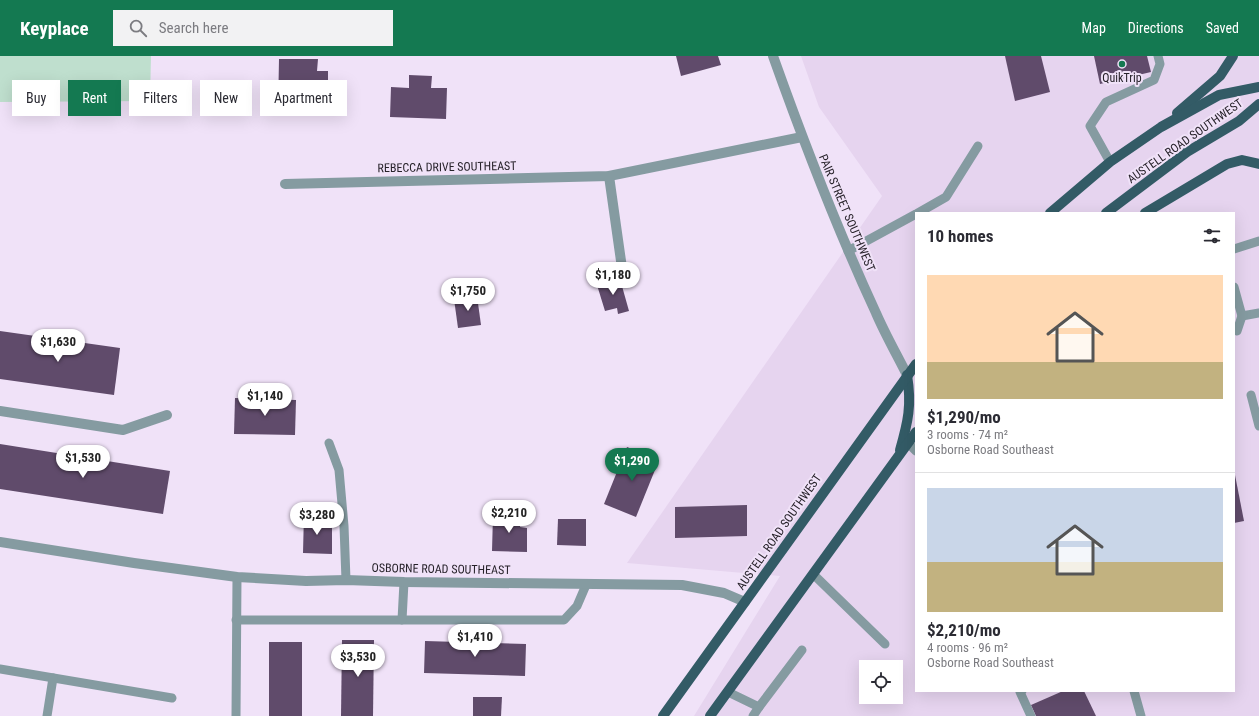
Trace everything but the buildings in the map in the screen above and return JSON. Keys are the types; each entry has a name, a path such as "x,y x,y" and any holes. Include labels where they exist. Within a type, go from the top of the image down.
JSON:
{"main road":[{"path":"1161,127 1220,76 1233,56"},
{"name":"AUSTELL ROAD SOUTHWEST","path":"1051,212 1110,162 1161,127 1219,95 1259,87"},
{"name":"AUSTELL ROAD SOUTHWEST","path":"1107,212 1187,152 1239,121 1259,104"},
{"path":"1147,212 1227,164 1242,160 1259,164"},
{"name":"AUSTELL ROAD SOUTHWEST","path":"663,716 915,365"},
{"path":"897,458 908,423 910,391 907,375"},
{"path":"710,716 915,433"}],"street":[{"name":"PAIR STREET SOUTHWEST","path":"773,56 802,137 848,251 876,315 907,375"},
{"name":"REBECCA DRIVE SOUTHEAST","path":"285,184 610,176 802,137"},
{"path":"610,176 622,268"},
{"path":"0,411 123,430 167,415"},
{"name":"OSBORNE ROAD SOUTHEAST","path":"0,542 237,577 306,581 346,580 586,585 682,585 724,593 746,602"}],"lane":[{"path":"1110,162 1090,126 1106,102 1154,80 1160,64 1158,56"},
{"path":"919,212 946,198 978,146"},
{"path":"848,251 915,214"},
{"path":"1235,249 1259,240"},
{"path":"1235,291 1242,316 1237,331"},
{"path":"1242,316 1259,313"},
{"path":"1252,395 1259,426"},
{"path":"329,443 339,470 346,580"},
{"path":"908,443 915,450"},
{"path":"813,574 885,644"},
{"path":"236,716 237,577"},
{"path":"402,620 404,582"},
{"path":"236,620 564,620 577,606 586,585"},
{"path":"754,716 759,707 802,650"},
{"path":"0,669 172,698"},
{"path":"47,716 53,678"},
{"path":"728,692 759,707"},
{"path":"1020,692 1031,716"},
{"path":"1134,692 1142,716"}],"shaded area":[{"path":"801,56 1259,56 1259,716 694,716 780,576 627,563 882,196 819,107"}],"green space":[{"path":"0,56 151,56 150,80 129,80 129,101 121,101 121,80 68,80 68,102 60,102 60,80 12,80 12,102 0,102"}],"place":[{"name":"QuikTrip","path":"1122,64"}]}
